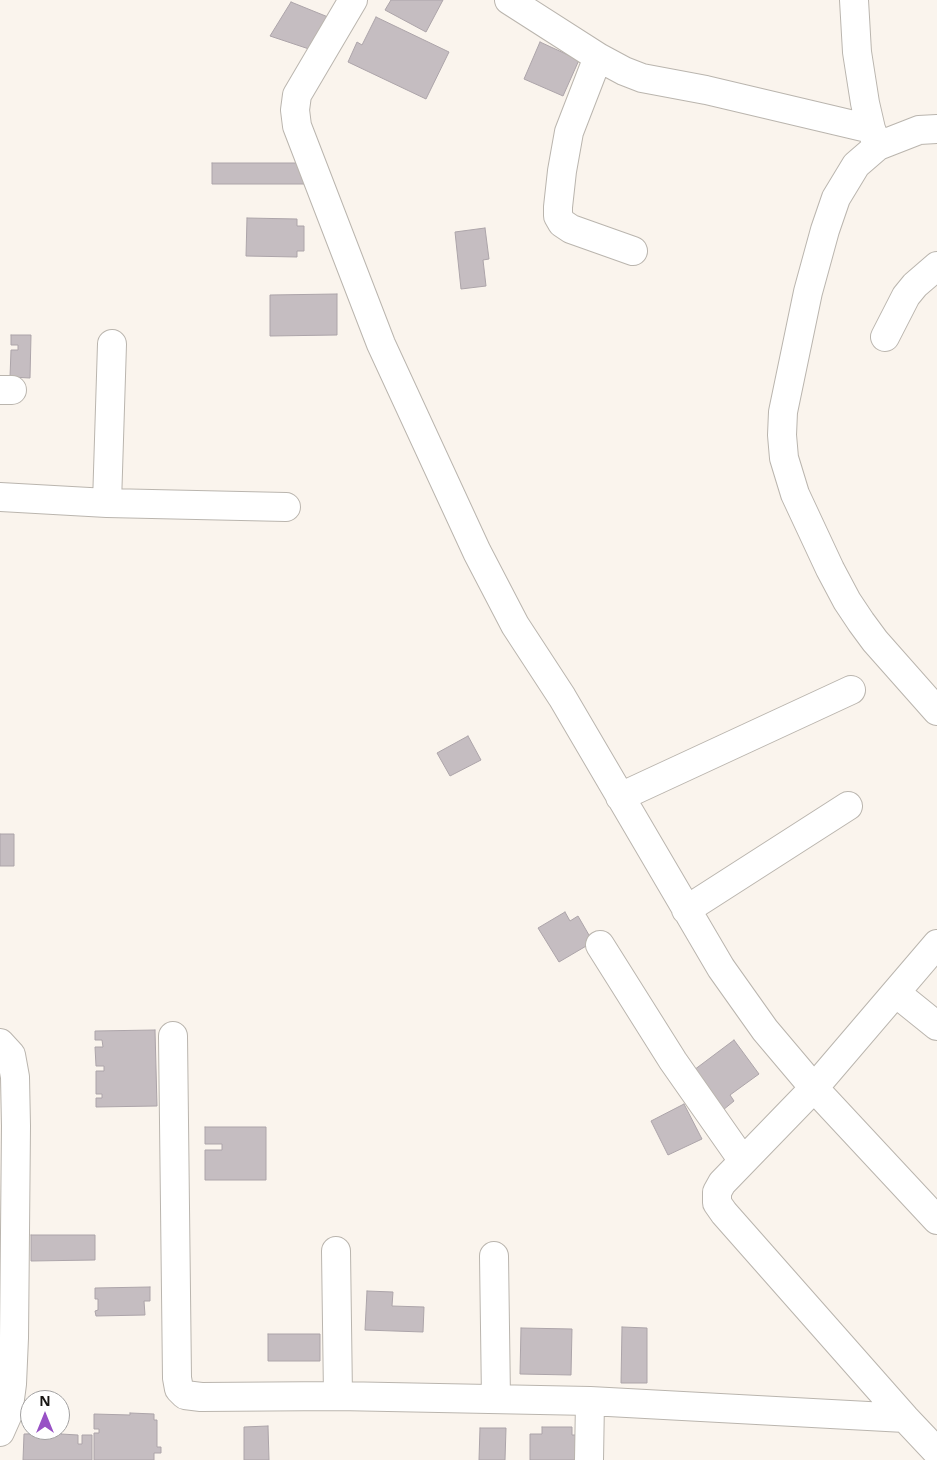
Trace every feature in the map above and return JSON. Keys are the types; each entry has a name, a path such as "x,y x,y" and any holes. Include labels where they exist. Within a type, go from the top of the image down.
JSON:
{"street":[{"path":"353,0 297,95 295,110 298,126 381,344 476,552 515,625 562,698 721,968 765,1030 814,1088 937,1220"},
{"path":"509,0 598,57 642,78 706,90 874,138 919,130 937,129"},
{"path":"854,0 857,52 865,103 874,138 836,198 824,230 808,292 784,412 782,435 784,458 795,494 847,601 875,641 937,711"},
{"path":"598,57 570,132 562,171 558,216 562,223 570,229 633,251"},
{"path":"885,337 906,296 915,284 937,266"},
{"path":"106,503 112,344"},
{"path":"0,497 106,503 286,507"},
{"path":"620,797 851,690"},
{"path":"686,910 848,806"},
{"path":"937,944 814,1088 722,1183 717,1192 717,1203 724,1213 937,1452"},
{"path":"600,945 673,1061 743,1161"},
{"path":"896,992 937,1026"},
{"path":"173,1036 177,1378 179,1389 185,1395 201,1397 338,1396 590,1401 905,1418"},
{"path":"0,1043 11,1055 15,1077 16,1126 12,1384 8,1414 0,1432"},
{"path":"336,1251 338,1396"},
{"path":"494,1256 496,1399"},
{"path":"589,1460 590,1401"}],"building":[{"path":"391,0 443,0 426,32 385,10"},
{"path":"291,2 328,17 309,49 270,36"},
{"path":"376,17 449,52 426,99 348,62 357,42 362,45"},
{"path":"540,42 579,60 563,96 524,79"},
{"path":"212,163 307,163 307,184 212,184"},
{"path":"247,218 297,219 297,226 304,226 304,251 297,251 297,257 246,256"},
{"path":"485,228 489,259 483,260 486,286 461,289 455,232"},
{"path":"337,294 337,335 270,336 270,295"},
{"path":"11,335 31,335 30,378 10,377 11,350 18,350 18,345 11,345"},
{"path":"468,736 481,760 450,776 437,753"},
{"path":"0,834 14,834 14,866 0,866"},
{"path":"565,912 570,921 578,916 593,942 559,962 538,928"},
{"path":"155,1030 157,1106 96,1107 96,1098 102,1098 102,1094 96,1094 96,1071 104,1071 104,1066 96,1066 95,1047 103,1047 102,1040 95,1040 95,1031"},
{"path":"734,1040 759,1074 730,1095 734,1101 723,1110 694,1070"},
{"path":"684,1104 702,1139 668,1155 651,1121"},
{"path":"205,1127 266,1127 266,1180 205,1180 205,1150 222,1150 222,1144 205,1144"},
{"path":"31,1235 95,1235 95,1260 31,1261"},
{"path":"150,1287 150,1301 144,1301 145,1315 96,1316 95,1311 98,1310 98,1299 95,1299 95,1288"},
{"path":"367,1291 393,1292 392,1306 424,1307 423,1332 365,1330"},
{"path":"622,1327 647,1328 647,1383 621,1383"},
{"path":"521,1328 572,1329 571,1375 520,1374"},
{"path":"268,1334 320,1334 320,1361 268,1361"},
{"path":"130,1413 154,1414 154,1420 157,1420 157,1447 161,1447 161,1453 154,1453 154,1460 94,1460 94,1433 99,1433 99,1429 94,1429 94,1414 130,1415"},
{"path":"268,1426 269,1460 244,1460 244,1427"},
{"path":"542,1427 572,1427 572,1435 581,1435 581,1460 530,1460 530,1434 542,1434"},
{"path":"480,1428 506,1428 505,1460 479,1460"},
{"path":"70,1435 78,1435 78,1444 82,1444 82,1435 92,1435 92,1460 23,1460 24,1440 70,1440"}]}
